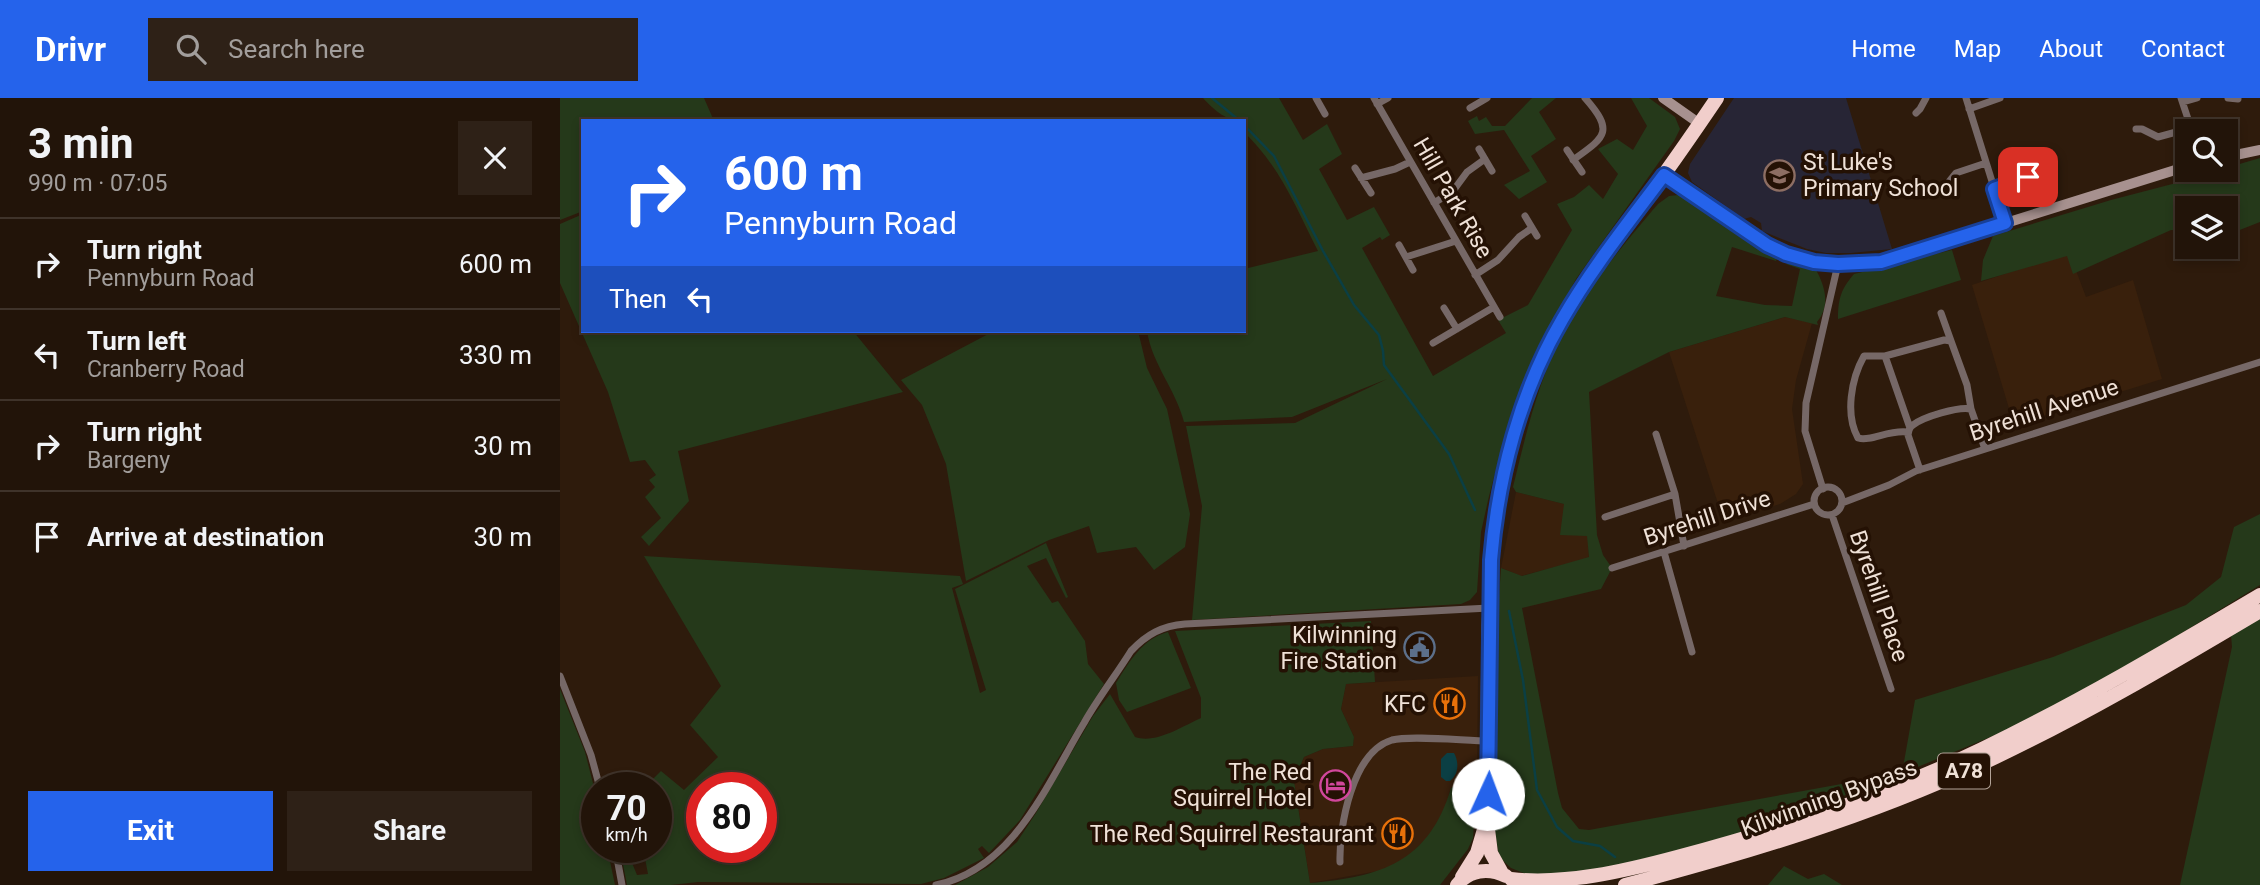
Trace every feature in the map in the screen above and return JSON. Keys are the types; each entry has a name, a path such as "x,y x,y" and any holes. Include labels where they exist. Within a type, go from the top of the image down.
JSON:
{"highway":[{"path":"1510,879 1491,853 1487,821 1489,608 1494,522 1515,432 1528,391 1544,355 1573,302 1717,98"},
{"name":"Kilwinning Bypass","path":"1510,879 1538,884 1599,877 1760,834 1869,797 1979,751 2087,696 2260,595"},
{"name":"Kilwinning Bypass","path":"1625,885 1760,848 1869,811 1980,764 2091,709 2260,611"},
{"path":"1458,883 1473,860 1487,821"},
{"name":"A78","path":"1458,883 1479,871 1490,870 1510,879"}],"street":[{"path":"1376,101 1388,98"},
{"path":"1470,107 1487,98"},
{"path":"1573,160 1599,142 1604,132 1602,122 1585,98"},
{"path":"1663,98 1700,124"},
{"path":"1916,113 1926,98"},
{"path":"1966,98 2005,223"},
{"path":"1969,108 2000,98"},
{"path":"2188,119 2182,100 2197,98"},
{"path":"2228,98 2238,99"},
{"path":"1320,99 1325,114"},
{"name":"Hill Park Rise","path":"1376,101 1500,317"},
{"path":"2136,129 2158,136 2175,133"},
{"path":"1479,149 1492,171"},
{"path":"1567,150 1582,172"},
{"path":"2238,155 2260,150"},
{"path":"1434,203 1453,191 1467,172 1485,159"},
{"path":"1994,189 2025,179 2041,159"},
{"path":"1361,178 1410,162"},
{"path":"1941,193 1956,173 1986,163"},
{"path":"1355,168 1371,193"},
{"path":"1664,175 1767,245 1786,254 1838,264 1881,262 2175,170"},
{"path":"1525,216 1537,236"},
{"path":"1475,275 1498,260 1515,240 1532,228"},
{"path":"1406,257 1456,241"},
{"path":"1399,245 1413,270"},
{"path":"1814,504 1816,494 1823,489 1805,431 1806,403 1838,264"},
{"path":"1444,307 1457,329"},
{"path":"1433,343 1494,307"},
{"path":"1941,313 1967,385 1971,409 1985,449"},
{"path":"1951,341 1944,340 1885,356 1864,356 1850,408 1854,431 1858,438 1867,440 1888,432 1909,430 1926,419 1959,409 1971,409"},
{"path":"1885,356 1920,470"},
{"name":"Byrehill Avenue","path":"1842,503 1920,470 2260,362"},
{"path":"1656,434 1675,494 1684,546"},
{"name":"Byrehill Place","path":"1823,489 1836,490 1842,503 1832,515"},
{"path":"1605,517 1675,494"},
{"name":"Byrehill Place","path":"1814,504 1819,512 1832,515"},
{"name":"Byrehill Drive","path":"1612,569 1814,504"},
{"name":"Byrehill Place","path":"1832,515 1891,689"},
{"path":"1664,552 1692,652"},
{"path":"936,885 964,876 982,866 1011,840 1131,651 1157,631 1179,625 1489,608"},
{"path":"560,676 596,772"},
{"path":"1340,862 1344,810 1356,780 1377,749 1395,739 1489,741"},
{"path":"618,863 622,885"}],"shaded area":[{"name":"St Luke's Primary School","path":"1734,98 1846,98 1892,249 1826,253 1807,249 1762,231 1761,223 1751,217 1744,219 1692,182 1688,173 1690,164"},
{"path":"2069,252 2086,297 2133,280 2162,379 2014,425 1972,285"},
{"path":"1785,317 1812,323 1796,380 1792,409 1803,484 1796,494 1780,504 1724,522 1669,352"},
{"path":"1516,492 1564,504 1588,536 1589,558 1521,576 1501,568"},
{"path":"1478,676 1477,777 1451,788 1446,806 1430,836 1404,860 1384,870 1310,883 1294,781 1304,757 1323,749 1353,746 1354,737 1341,709 1346,684"}],"green space":[{"path":"560,98 704,98 713,119 581,119 581,212 560,220"},
{"path":"1203,98 1279,98 1303,140 1327,124 1342,154 1319,169 1347,220 1374,207 1390,235 1382,240 1380,237 1362,248 1433,376 1506,333 1498,320 1528,305 1572,230 1557,204 1574,197 1589,185 1603,199 1618,174 1598,149 1617,139 1633,150 1647,126 1631,98 1649,98 1675,117 1680,129 1674,141 1576,279 1532,359 1510,417 1489,496 1481,532 1477,592 1470,600 1461,604 1192,620 1202,506 1186,426 1295,423 1387,379 1292,417 1184,422 1154,355 1148,333 1246,333 1246,269 1318,251 1278,174 1246,134 1246,119 1232,119"},
{"path":"1532,98 1556,98 1539,112 1556,139 1531,156 1547,182 1519,199 1504,185 1530,171 1504,130 1475,134 1468,121 1477,116 1479,121 1486,117 1492,126 1505,126"},
{"path":"2260,158 2260,222 2238,231 2238,196 2175,196 2175,230 2073,274 2067,256 1981,281 1983,260 1993,236 2180,182 2238,182 2238,164"},
{"path":"1678,195 1704,209 1777,258 1776,261 1732,247 1716,296 1765,305 1792,306 1800,269 1786,264 1792,261 1815,268 1824,289 1824,309 1818,325 1785,317 1669,352 1589,392 1597,535 1603,555 1612,568 1601,589 1522,608 1558,793 1562,808 1579,829 1589,830 1902,773 1915,700 2053,657 2186,605 2221,577 2234,527 2260,514 2260,585 2120,671 2005,731 1903,773 1752,831 1610,867 1531,876 1511,868 1499,857 1494,825 1496,641 1501,568 1522,576 1589,557 1587,536 1560,535 1564,504 1516,492 1513,487 1528,426 1556,348 1574,313 1609,264 1658,204 1669,196"},
{"path":"581,215 581,331 560,283 560,224"},
{"path":"1952,250 1961,280 1838,319 1841,295 1854,274"},
{"path":"582,333 855,333 903,392 678,451 689,501 649,546 641,537 661,518 645,497 655,487 649,480 656,475 645,460 630,462 608,392"},
{"path":"990,333 1138,333 1147,368 1167,409 1190,514 1185,547 1154,570 1136,547 1097,553 1089,526 1049,540 966,581 946,464 922,405 901,380"},
{"path":"1046,543 1068,597 1066,598 1046,558 1027,566 1052,603 1058,601 1085,641 1088,664 1104,684 1020,820 989,853 982,846 978,849 984,858 944,878 921,884 698,882 627,885 623,863 632,863 637,875 648,874 646,863 672,863 672,780 684,790 686,788 686,863 777,863 777,772 703,772 718,757 690,725 721,686 644,556 960,576 963,584 952,588 980,693 986,690 955,589"},
{"path":"2260,618 2260,885 2180,885 2232,647 2231,635"},
{"path":"1371,621 1375,682 1346,684 1341,709 1354,737 1353,746 1323,749 1304,757 1294,781 1310,883 1359,876 1399,861 1430,833 1442,813 1451,788 1477,777 1473,838 1468,849 1440,885 955,885 988,867 1017,842 1093,716 1110,694 1135,737 1143,739 1160,736 1201,718 1201,698 1175,631"},
{"path":"1168,632 1191,688 1127,712 1119,700 1116,683 1144,645"},
{"path":"560,689 590,772 581,772 581,863 610,863 615,885 560,885"},
{"path":"1784,866 1808,879 1824,874 1842,885 1768,885"}],"water":[{"path":"1447,753 1454,753 1457,760 1457,771 1450,781 1441,777 1441,759"}],"waterway":[{"path":"1212,98 1238,119"},
{"path":"1246,127 1274,156 1354,305 1379,335 1384,365 1449,454 1475,510"},
{"path":"1509,611 1523,680 1537,790 1557,827 1573,841 1600,846 1615,857"}],"place":[{"name":"St Luke's Primary School","path":"1780,175"},
{"name":"Kilwinning Fire Station","path":"1420,648"},
{"name":"KFC","path":"1449,704"},
{"name":"The Red Squirrel Hotel","path":"1335,785"},
{"name":"The Red Squirrel Restaurant","path":"1397,834"}],"route":[{"path":"1488,794 1489,596 1494,522 1518,420 1528,391 1562,320 1584,284 1664,175 1778,251 1814,262 1838,264 1881,262 2005,223 1994,189 2028,177"}]}
